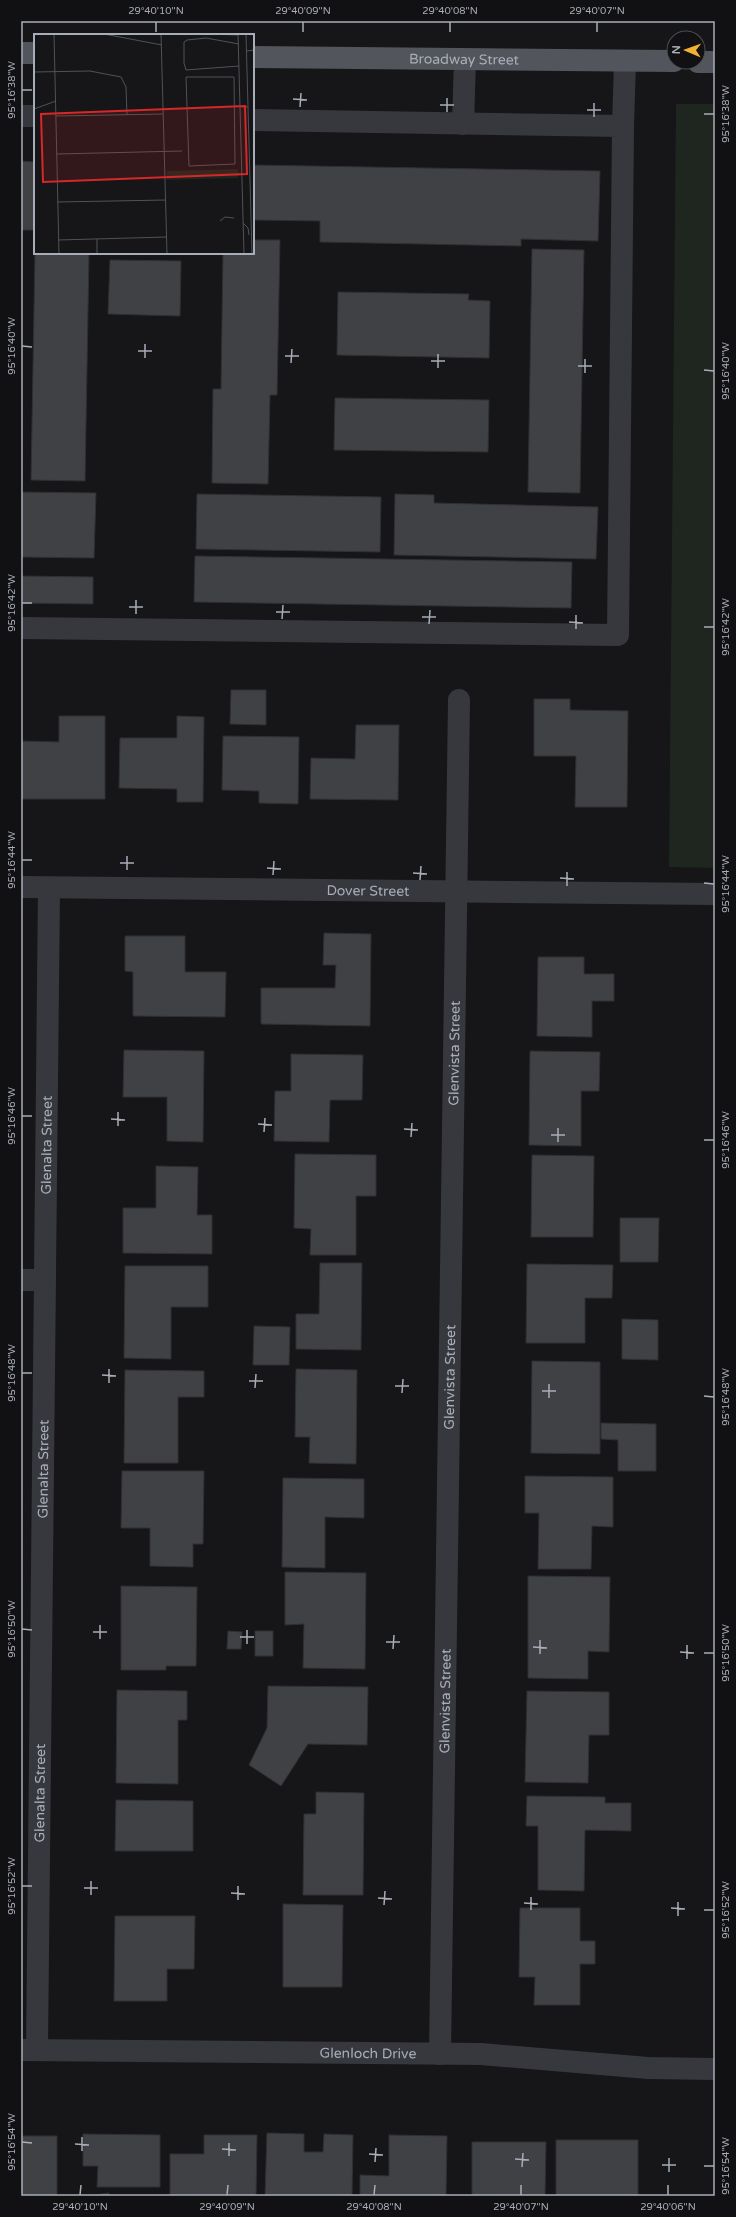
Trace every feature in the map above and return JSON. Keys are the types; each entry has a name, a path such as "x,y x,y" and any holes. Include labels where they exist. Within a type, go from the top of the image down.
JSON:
{"main road":[{"path":"21,53 34,53"},
{"name":"Broadway Street","path":"254,57 666,62"}],"street":[{"path":"463,124 464,60"},
{"path":"21,628 618,635 623,126 625,61"},
{"path":"21,116 34,116"},
{"path":"254,120 623,126"},
{"name":"Glenvista Street","path":"440,2054 459,700"},
{"name":"Dover Street","path":"21,888 456,893 715,894"},
{"name":"Glenalta Street","path":"29,2050 45,1280 49,888"},
{"path":"21,1280 45,1280"},
{"name":"Glenloch Drive","path":"29,2050 481,2054 648,2068 715,2069"}],"shaded area":[{"path":"676,104 715,104 715,868 669,867"}],"building":[{"path":"21,161 34,162 34,230 21,230"},
{"path":"254,165 600,171 598,241 521,239 521,246 320,242 320,221 254,220"},
{"path":"254,240 280,240 277,395 270,395 268,484 212,483 213,389 221,389 223,254 254,254"},
{"path":"532,249 584,250 580,493 528,492"},
{"path":"35,254 89,254 85,481 31,480"},
{"path":"110,260 181,261 180,316 108,314"},
{"path":"338,292 469,294 468,300 490,301 489,358 337,355"},
{"path":"335,398 489,400 488,452 334,450"},
{"path":"21,492 96,493 94,558 21,557"},
{"path":"197,494 381,497 380,552 196,549"},
{"path":"395,494 434,495 434,503 598,507 596,559 394,555"},
{"path":"195,556 572,562 571,608 194,602"},
{"path":"21,576 93,577 93,604 21,603"},
{"path":"231,690 266,690 266,725 230,724"},
{"path":"534,699 570,699 570,710 628,711 627,807 575,807 576,756 534,756"},
{"path":"59,716 105,716 105,799 21,799 21,741 59,742"},
{"path":"177,716 204,717 203,802 177,802 177,789 119,788 120,738 177,738"},
{"path":"356,725 399,725 398,800 310,799 311,758 355,759"},
{"path":"223,736 299,737 298,804 259,803 259,791 222,790"},
{"path":"324,933 371,934 370,1026 261,1024 261,988 335,988 336,965 323,965"},
{"path":"125,936 185,936 185,972 226,972 225,1017 133,1016 133,972 125,971"},
{"path":"538,957 584,957 584,974 614,974 614,1001 592,1001 592,1037 537,1036"},
{"path":"124,1050 204,1051 203,1142 167,1141 167,1097 123,1097"},
{"path":"530,1051 600,1052 599,1091 581,1091 581,1146 529,1145"},
{"path":"291,1054 363,1055 362,1100 330,1100 329,1142 274,1141 275,1091 291,1091"},
{"path":"295,1154 376,1155 376,1196 356,1196 356,1255 310,1255 311,1229 294,1228"},
{"path":"532,1155 594,1156 593,1237 531,1237"},
{"path":"156,1166 198,1167 197,1215 212,1215 212,1254 123,1253 123,1208 156,1208"},
{"path":"620,1218 659,1218 658,1262 620,1262"},
{"path":"320,1263 362,1263 361,1350 296,1349 296,1314 319,1314"},
{"path":"527,1264 613,1265 612,1298 585,1298 585,1343 526,1343"},
{"path":"125,1266 208,1266 208,1307 171,1307 171,1359 124,1358"},
{"path":"622,1319 658,1320 658,1360 622,1359"},
{"path":"254,1326 290,1327 289,1365 253,1365"},
{"path":"532,1361 600,1362 600,1454 531,1453"},
{"path":"296,1369 357,1370 356,1464 309,1463 310,1437 295,1437"},
{"path":"125,1370 204,1371 204,1397 178,1397 178,1463 124,1463"},
{"path":"601,1423 656,1424 656,1471 618,1471 618,1440 601,1439"},
{"path":"122,1471 204,1471 203,1544 193,1544 193,1567 150,1566 150,1528 121,1528"},
{"path":"525,1476 613,1477 613,1527 592,1526 591,1569 538,1569 539,1513 525,1513"},
{"path":"283,1478 364,1479 364,1518 325,1517 325,1568 282,1567"},
{"path":"285,1572 366,1573 365,1669 303,1668 304,1624 285,1625"},
{"path":"528,1576 610,1577 609,1652 588,1651 588,1679 528,1678"},
{"path":"121,1586 197,1587 196,1666 166,1666 166,1670 121,1670"},
{"path":"228,1631 242,1632 241,1649 227,1649"},
{"path":"255,1631 273,1631 273,1656 255,1656"},
{"path":"268,1686 368,1687 367,1745 308,1744 281,1786 249,1765 267,1728"},
{"path":"117,1690 187,1691 187,1720 178,1720 178,1784 116,1783"},
{"path":"527,1691 609,1692 609,1735 589,1735 588,1783 525,1782"},
{"path":"316,1792 364,1793 363,1895 303,1895 304,1814 316,1814"},
{"path":"527,1796 605,1797 605,1803 631,1803 631,1831 585,1830 584,1891 538,1890 538,1826 526,1826"},
{"path":"116,1800 193,1801 193,1851 115,1851"},
{"path":"283,1904 343,1905 342,1987 283,1987"},
{"path":"520,1908 580,1908 580,1941 595,1941 595,1964 580,1964 580,2005 534,2005 535,1977 519,1977"},
{"path":"115,1916 195,1916 194,1969 167,1969 167,2001 114,2001"},
{"path":"267,2133 304,2134 304,2152 323,2152 324,2134 353,2135 352,2196 265,2196"},
{"path":"83,2134 160,2135 160,2187 97,2187 98,2166 83,2166"},
{"path":"204,2135 257,2135 256,2196 170,2196 170,2154 204,2154"},
{"path":"389,2135 447,2136 446,2196 360,2196 360,2175 389,2176"},
{"path":"21,2136 57,2136 57,2196 21,2196"},
{"path":"556,2140 638,2140 638,2196 556,2196"},
{"path":"472,2142 546,2142 545,2196 472,2196"},
{"path":"109,2193 109,2196 88,2196"}]}
